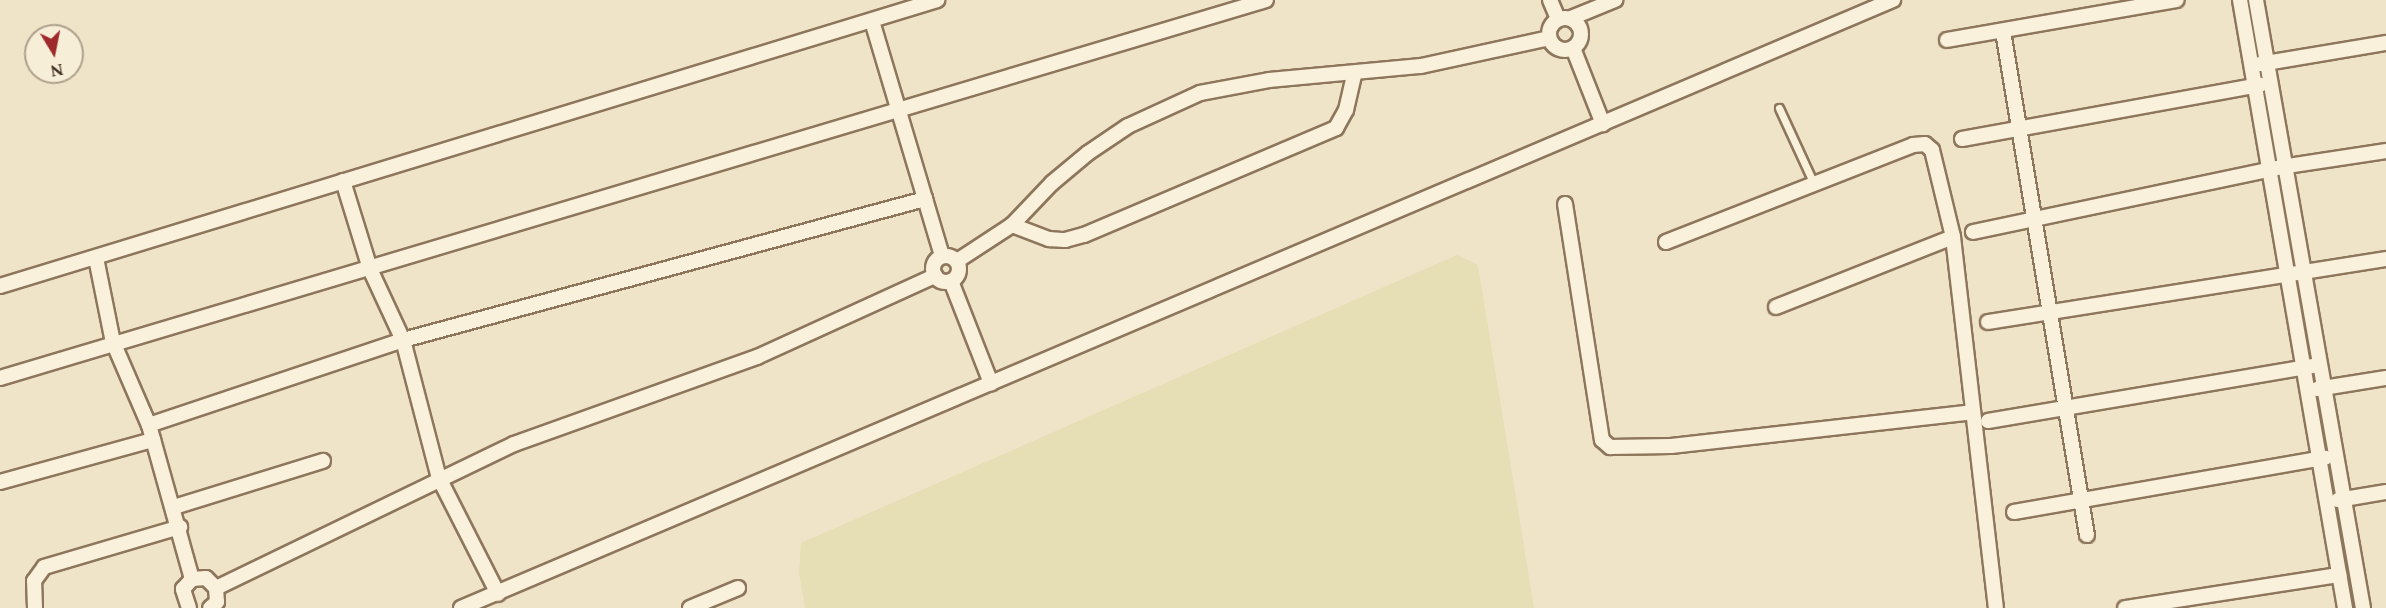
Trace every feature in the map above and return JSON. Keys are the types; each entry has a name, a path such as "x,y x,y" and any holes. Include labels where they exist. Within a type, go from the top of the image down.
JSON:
{"street":[{"path":"0,285 96,258 937,0"},
{"path":"0,378 113,342 370,269 1266,0"},
{"path":"1550,0 1565,18 1580,26 1581,39 1573,48"},
{"path":"1573,48 1555,47 1549,38 1550,28 1565,18 1615,0"},
{"path":"461,608 1893,0"},
{"path":"1947,40 2177,0"},
{"path":"2240,0 2249,66 2309,391 2345,608"},
{"path":"2256,0 2363,608"},
{"path":"872,21 942,256"},
{"path":"2003,31 2087,535"},
{"path":"957,261 1012,225 1052,183 1088,153 1128,126 1170,105 1235,84 1421,66 1549,38"},
{"path":"2249,66 2386,43"},
{"path":"1573,48 1604,124"},
{"path":"1012,225 1049,238 1084,235 1336,128 1346,110 1354,74"},
{"path":"1962,139 2271,83"},
{"path":"1666,242 1913,145 1925,144 1936,159 1953,237 1996,608"},
{"path":"1973,232 2035,221 2287,166 2386,150"},
{"path":"343,181 370,269 403,340 439,478 498,594"},
{"path":"148,425 403,340 925,199"},
{"path":"1565,204 1602,440 1610,447 1671,446 1972,412"},
{"path":"1776,307 1953,237"},
{"path":"942,256 957,261"},
{"path":"935,276 933,267 942,256"},
{"path":"96,258 113,342 148,425 180,527 192,579"},
{"path":"1988,322 2051,315 2288,273 2386,259"},
{"path":"951,281 960,270 957,261"},
{"path":"216,588 439,478 606,409 757,357 935,276 951,281"},
{"path":"951,281 991,383"},
{"path":"1988,422 2320,364"},
{"path":"2309,391 2386,378"},
{"path":"0,482 153,440"},
{"path":"2014,512 2336,455"},
{"path":"174,507 324,461"},
{"path":"2327,502 2386,492"},
{"path":"35,608 34,581 44,567 180,527"},
{"path":"2125,608 2339,575"},
{"path":"183,607 183,589 192,579 206,578 216,588 217,602 210,608"},
{"path":"690,608 738,588"}],"lane":[{"path":"1779,108 1814,184"}],"shaded area":[{"path":"1457,255 1478,265 1534,608 805,608 799,573 801,543"}]}
